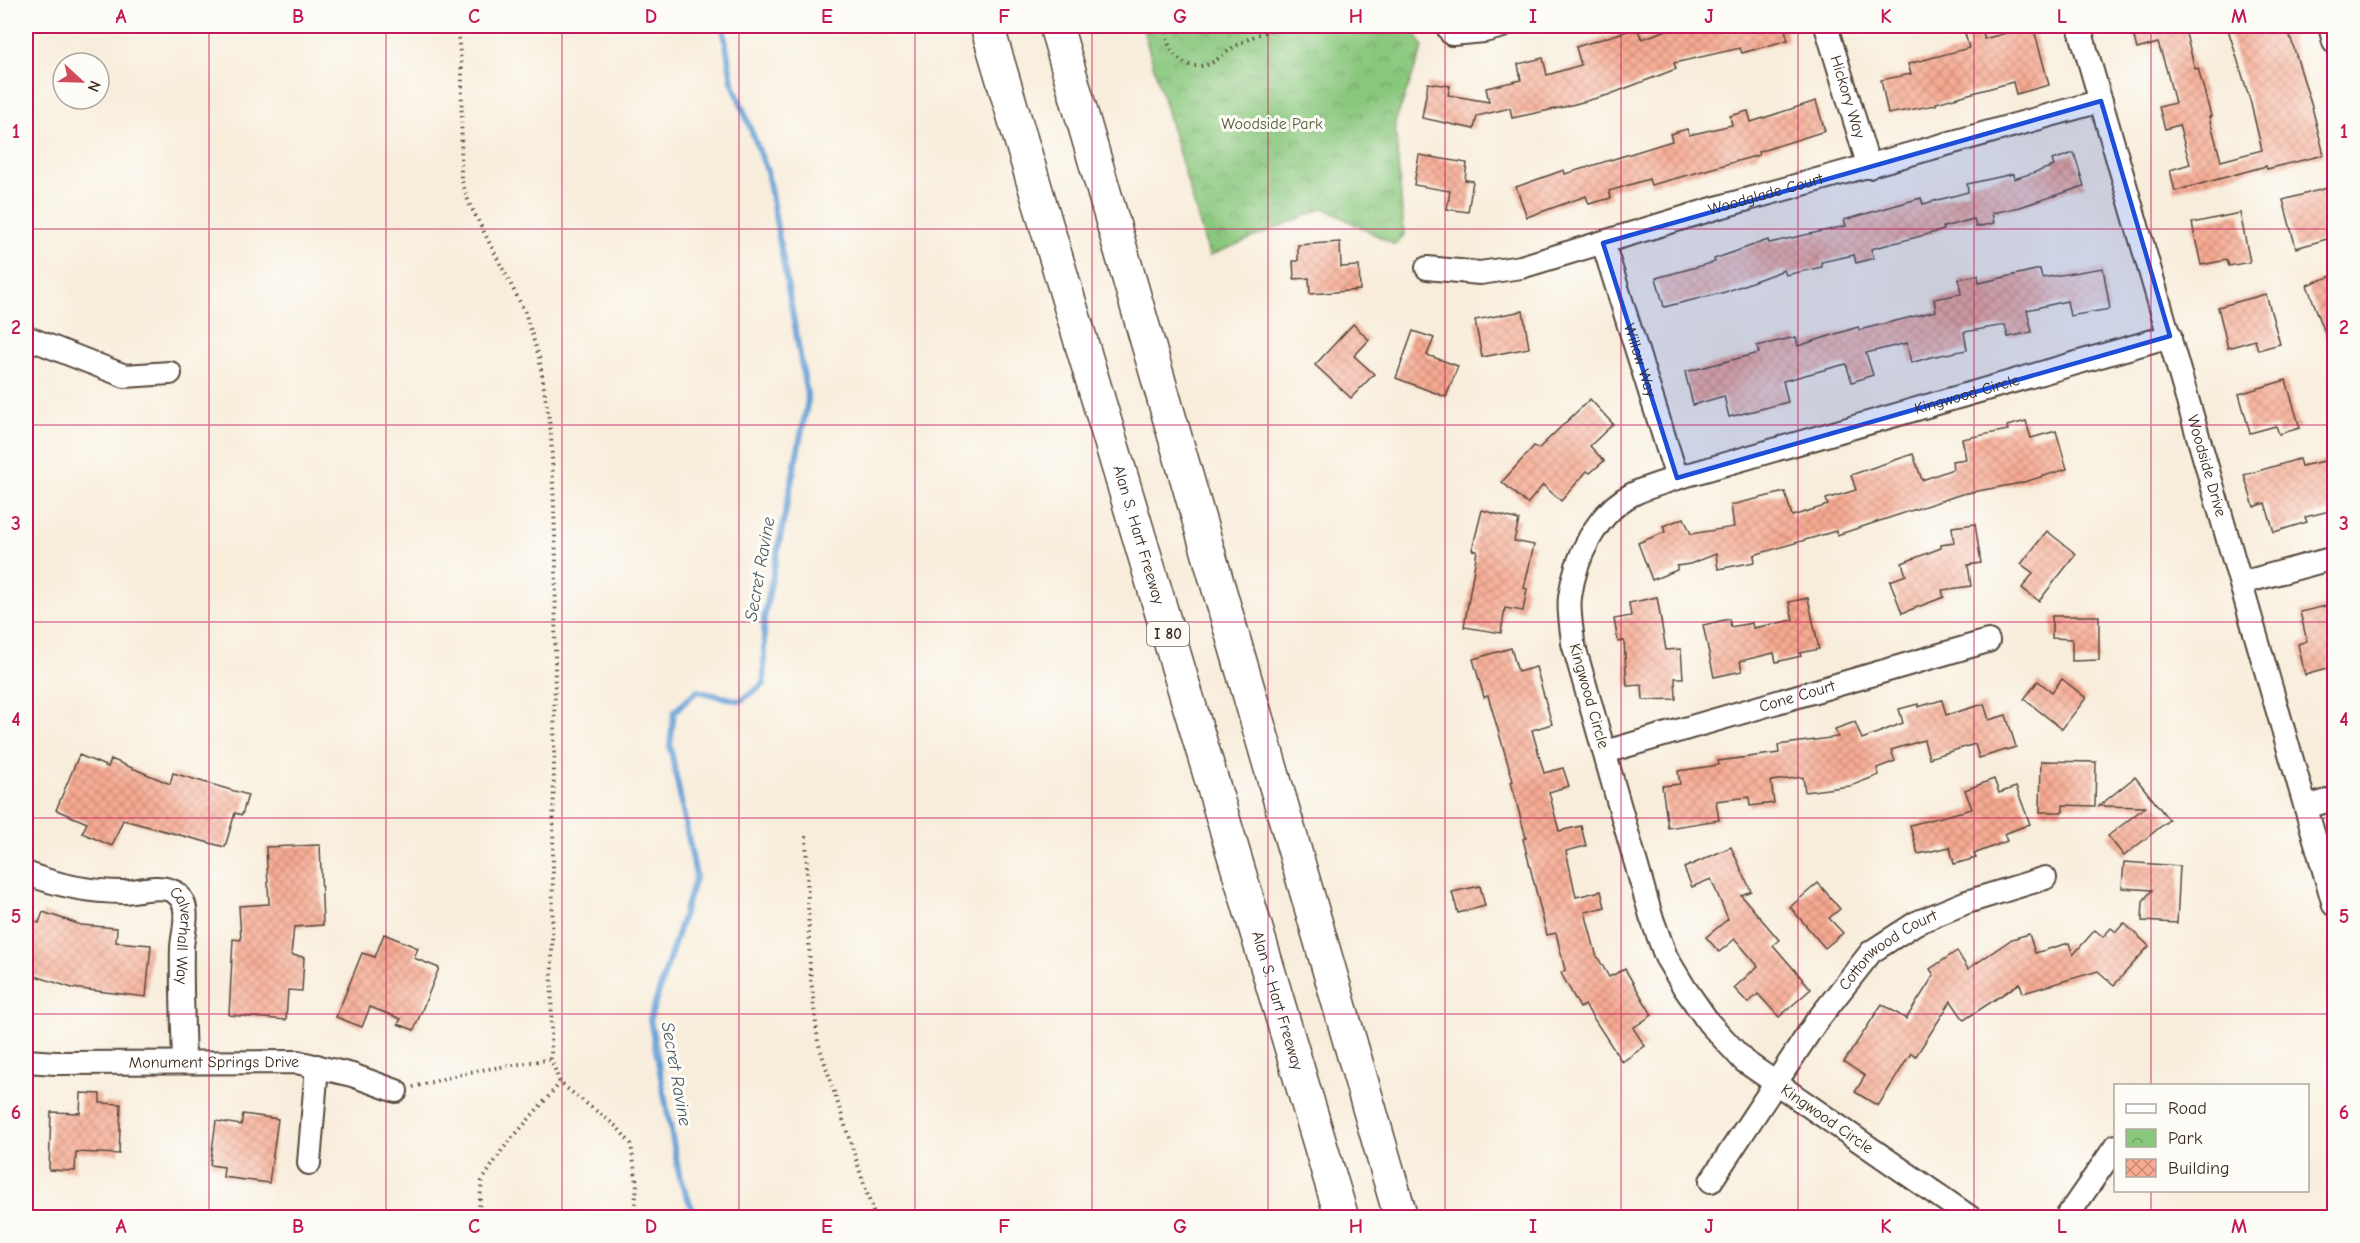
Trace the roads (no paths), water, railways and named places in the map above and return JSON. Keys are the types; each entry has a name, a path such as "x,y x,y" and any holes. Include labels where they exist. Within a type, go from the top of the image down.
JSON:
{"highway":[{"name":"Alan S. Hart Freeway","path":"987,26 1341,1218"},
{"path":"1056,26 1401,1218"}],"street":[{"path":"1446,26 1452,34 1484,31 1503,26"},
{"name":"Hickory Way","path":"1826,26 1869,167"},
{"name":"Woodside Drive","path":"2079,26 2334,905"},
{"path":"2330,26 2334,42"},
{"name":"Woodglade Court","path":"1427,268 1480,273 1521,267 1716,208 2101,101"},
{"name":"Willow Way","path":"1603,243 1677,478"},
{"name":"Kingwood Circle","path":"1971,1218 1744,1061 1709,1023 1684,987 1666,957 1651,916 1573,643 1569,599 1576,569 1590,537 1607,513 1633,494 1677,478 2170,336"},
{"path":"26,337 125,376 170,373"},
{"path":"2241,583 2334,558"},
{"name":"Cone Court","path":"1605,752 1988,641"},
{"path":"2306,807 2334,799"},
{"name":"Calverhall Way","path":"26,873 58,884 88,889 123,892 157,888 169,889 178,893 186,913 182,949 184,1062"},
{"name":"Cottonwood Court","path":"1711,1181 1816,1022 1871,952 1927,919 1967,902 2045,878"},
{"name":"Monument Springs Drive","path":"26,1061 56,1063 275,1061 317,1066 352,1075 396,1091"},
{"path":"309,1163 317,1066"},
{"path":"2066,1218 2114,1147"}],"waterway":[{"name":"Secret Ravine","path":"696,1218 680,1179 650,1019 696,876 670,746 674,712 697,691 740,701 764,684 764,618 808,400 767,171 732,81 723,26"}],"park label":[{"name":"Woodside Park","path":"1272,124"}]}
